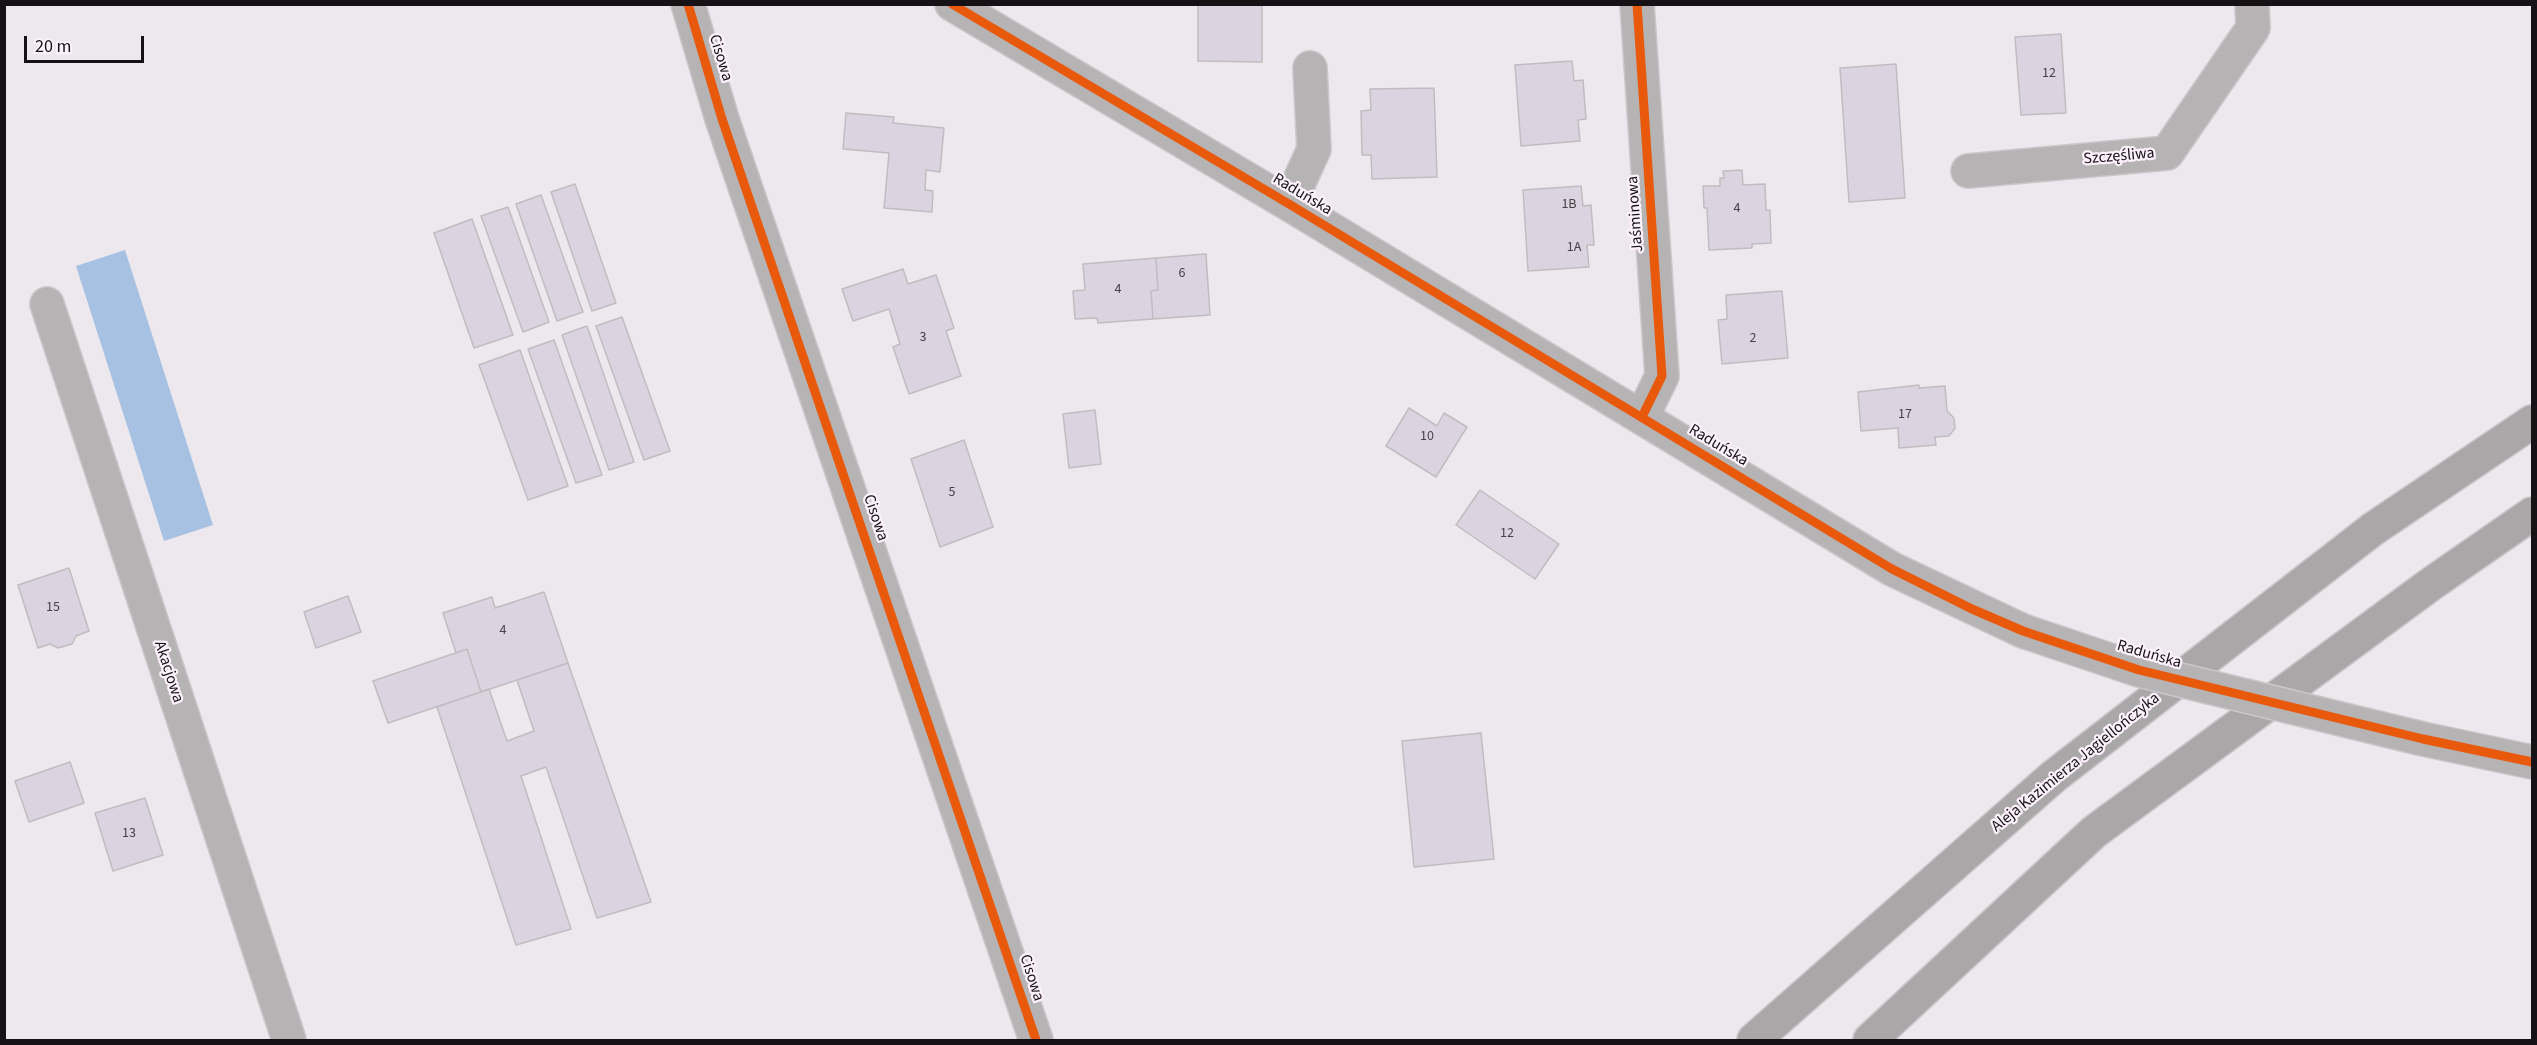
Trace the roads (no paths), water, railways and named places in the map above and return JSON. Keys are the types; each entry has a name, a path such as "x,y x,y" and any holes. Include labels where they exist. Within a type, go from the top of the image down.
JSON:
{"highway":[{"name":"Aleja Kazimierza Jagiellończyka","path":"1754,1041 2053,777 2373,529 2532,422"},
{"path":"1870,1041 2094,832 2431,584 2532,514"}],"street":[{"name":"Cisowa","path":"688,4 722,119 1036,1041"},
{"name":"Raduńska","path":"952,4 1289,204 1892,569 2023,631 2139,670 2423,739 2532,762"},
{"name":"Jaśminowa","path":"1637,4 1662,376 1642,417"},
{"name":"Szczęśliwa","path":"1968,171 2167,153 2253,28 2252,4"},
{"path":"1289,204 1314,148 1310,68"},
{"name":"Akacjowa","path":"47,304 289,1041"}],"water":[{"path":"125,250 213,525 164,541 76,266"}]}
